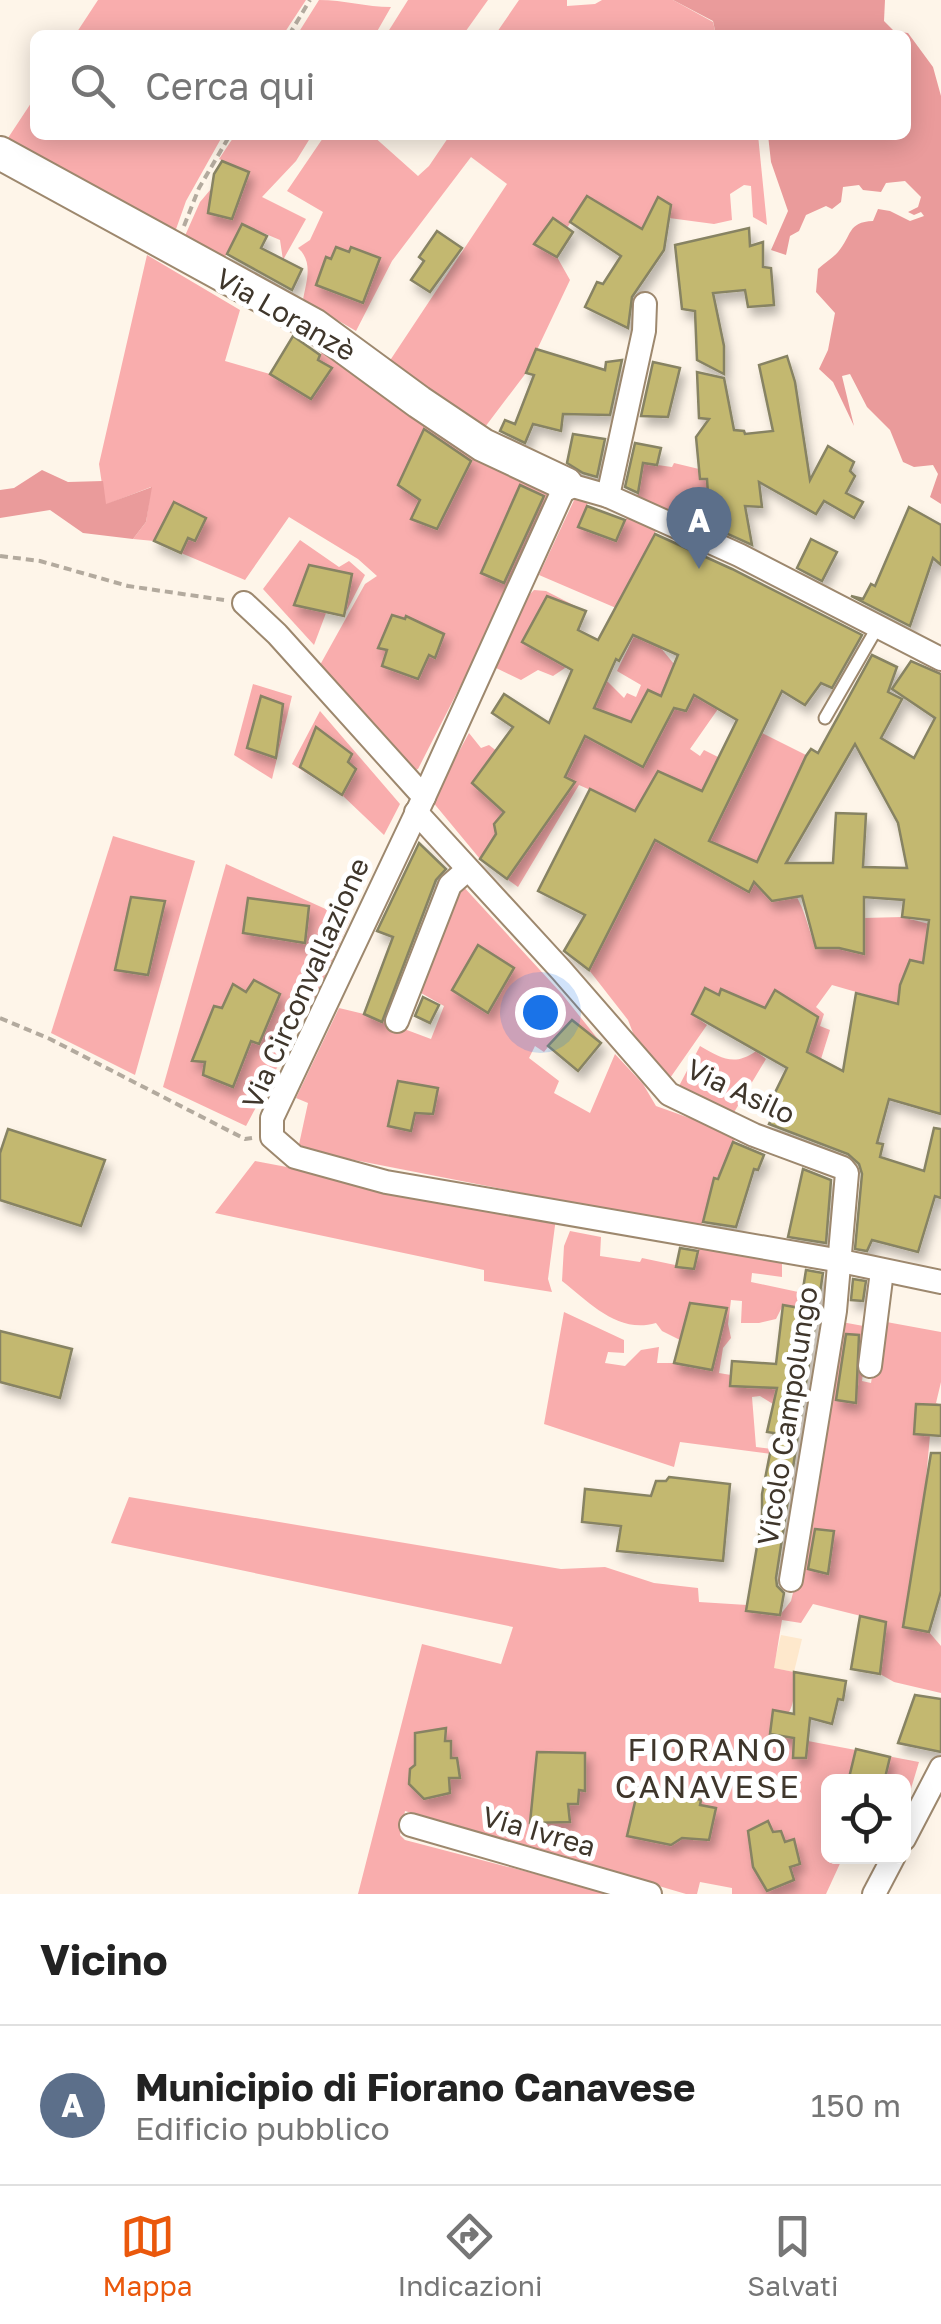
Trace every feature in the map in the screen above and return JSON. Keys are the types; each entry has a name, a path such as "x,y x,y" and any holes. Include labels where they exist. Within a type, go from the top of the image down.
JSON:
{"street":[{"name":"Via Loranzè","path":"0,153 314,325 483,445 566,484"},
{"path":"608,496 644,331 645,304"},
{"path":"566,484 608,496 794,581 941,659"},
{"name":"Via Circonvallazione","path":"566,484 272,1118 272,1137 296,1157 386,1182 842,1261"},
{"name":"Via Asilo","path":"244,603 277,634 420,805 467,870 669,1094 754,1135 843,1168 848,1180 842,1261"},
{"path":"397,1021 450,885 467,870"},
{"path":"842,1261 941,1282"},
{"name":"Vicolo Campolungo","path":"791,1580 842,1261"},
{"path":"870,1366 882,1271"},
{"path":"911,1826 941,1768"},
{"name":"Via Ivrea","path":"411,1825 650,1894"},
{"path":"874,1894 890,1864"}],"lane":[{"path":"825,718 877,628"}],"path":[{"path":"292,30 310,0"},
{"path":"174,249 199,188 227,140"},
{"path":"0,556 40,560 128,586 244,603"},
{"path":"0,1018 50,1039 245,1139 272,1137"}],"shaded area":[{"path":"98,0 306,0 286,30 78,30"},
{"path":"319,0 391,7 378,30 300,30"},
{"path":"408,0 488,0 467,30 389,30"},
{"path":"519,0 567,0 567,6 602,0 673,0 713,22 715,30 498,30"},
{"path":"673,0 885,0 884,21 893,30 715,30 713,21"},
{"path":"911,37 933,67 941,96 941,504 930,497 938,474 933,465 914,467 903,462 890,430 867,407 850,374 842,376 854,426 833,382 819,369 828,350 835,313 816,292 818,269 838,252 854,227 873,221 878,209 910,221 924,216 921,212 908,212 918,207 921,197 905,181 886,183 881,192 863,190 859,185 843,187 841,202 832,209 826,206 806,215 799,231 790,236 786,255 771,250 788,211 771,162 769,140 911,140"},
{"path":"30,105 30,140 220,140 186,201 175,232 8,138"},
{"path":"232,140 309,140 296,161 262,197 306,219 283,260 280,240 247,226 224,259 184,238 200,202 211,189 208,213 232,219 249,173 219,159"},
{"path":"322,140 378,140 418,176 447,140 758,140 767,225 753,217 751,186 744,185 730,194 732,220 714,224 669,218 671,205 658,197 639,234 634,230 636,225 588,196 567,228 552,218 534,244 557,257 570,280 526,373 482,431 387,365 507,184 471,157 392,261 356,331 303,300 307,266 298,248 310,240 323,212 287,191"},
{"path":"147,255 240,310 225,361 270,374 311,399 331,368 318,360 325,346 555,486 491,626 418,769 412,771 315,674 365,584 377,576 358,559 289,517 245,580 181,553 188,538 195,540 174,502 154,541 133,539 146,522 151,487 105,505 99,464"},
{"path":"643,463 672,467 674,463 699,469 707,479 711,538 636,502"},
{"path":"42,470 68,482 103,481 106,504 152,487 146,522 133,539 83,533 50,510 0,518 0,490 14,488"},
{"path":"576,496 589,500 578,527 616,540 628,514 659,525 616,608 539,575"},
{"path":"300,540 339,567 349,561 365,575 344,616 352,574 309,565 294,605 326,613 314,645 263,589"},
{"path":"534,590 546,591 583,610 560,656 574,662 553,676 538,670 521,680 494,667 525,599"},
{"path":"638,628 639,638 660,647 674,664 661,696 648,690 631,722 611,715 596,742 643,767 674,708 686,711 694,695 718,709 690,749 700,756 704,750 720,758 701,794 628,823 613,800 579,785 518,887 507,879 547,821 542,815 586,733 580,730 606,680 624,698 627,693 636,697 641,685 617,671"},
{"path":"253,684 292,696 272,779 234,755"},
{"path":"320,711 400,804 384,835 342,795 292,764"},
{"path":"469,733 481,748 489,745 517,767 517,798 494,824 496,834 480,859 432,801"},
{"path":"762,733 806,755 762,849 772,901 795,894 816,948 863,954 864,918 902,917 929,924 941,966 909,961 900,986 897,1015 883,1014 884,1000 832,985 816,1007 824,1014 820,1026 830,1030 821,1059 808,1052 818,1017 776,990 759,1017 753,1002 722,989 719,995 705,988 692,1014 707,1025 668,1081 640,1051 628,1020 589,970 655,840 750,891 762,864 658,818 675,805 717,826"},
{"path":"113,836 195,861 135,1075 51,1033"},
{"path":"226,864 350,920 320,987 246,1126 163,1087"},
{"path":"461,884 562,994 601,1043 548,1047 544,1052 535,1046 529,1058 559,1081 554,1093 590,1113 615,1054 643,1084 656,1106 737,1135 719,1176 714,1178 701,1228 298,1149 308,1103 296,1098 339,1008 431,1039 444,1006 414,989"},
{"path":"700,1046 728,1059 741,1059 756,1051 766,1059 733,1114 679,1086"},
{"path":"255,1161 556,1218 548,1279 552,1292 484,1281 484,1270 215,1213"},
{"path":"570,1231 601,1237 600,1256 640,1262 642,1258 694,1269 699,1245 782,1263 782,1277 752,1273 751,1282 803,1293 800,1308 783,1305 776,1319 741,1323 742,1301 731,1300 731,1338 723,1348 719,1373 731,1375 730,1386 743,1387 745,1378 777,1380 773,1404 760,1396 752,1397 756,1447 788,1451 787,1456 680,1442 674,1467 544,1424 564,1312 624,1340 624,1353 608,1352 605,1363 625,1366 641,1350 659,1347 657,1363 674,1363 680,1340 662,1331 656,1323 629,1324 605,1314 562,1281 564,1246"},
{"path":"836,1321 869,1327 862,1381 871,1383 881,1321 941,1332 941,1382 936,1403 941,1405 941,1426 936,1426 936,1404 916,1404 930,1435 903,1626 929,1632 941,1646 941,1693 894,1682 880,1674 885,1622 813,1604 801,1623 782,1620 774,1668 794,1672 794,1692 789,1713 771,1734 919,1762 911,1789 911,1774 821,1774 821,1864 840,1864 826,1894 732,1894 732,1888 700,1882 697,1894 686,1894 405,1811 400,1835 405,1840 612,1894 358,1894 422,1644 501,1664 513,1627 111,1543 129,1497 561,1569 605,1567 654,1583 698,1588 699,1602 747,1605 747,1611 780,1615 791,1601"},
{"path":"781,1635 802,1639 794,1672 773,1668"}],"building":[{"path":"222,161 249,172 232,219 208,213 214,174"},
{"path":"587,196 642,229 658,197 671,205 664,250 632,297 628,328 585,307 597,282 603,284 621,256 570,222"},
{"path":"553,218 573,232 557,257 534,244"},
{"path":"242,224 267,236 261,248 302,269 292,290 227,254"},
{"path":"749,228 750,246 763,242 763,267 771,268 774,305 748,307 745,290 713,293 724,346 724,374 697,360 695,311 682,309 675,245"},
{"path":"437,231 462,248 430,292 411,280 424,261 419,257"},
{"path":"336,247 349,252 351,247 380,258 363,303 316,285 326,257 331,259"},
{"path":"293,336 332,368 311,399 270,374"},
{"path":"536,349 605,370 606,362 622,360 610,415 563,414 561,431 533,424 525,443 500,431 505,420 515,424 534,375 526,373"},
{"path":"787,356 795,382 810,480 828,446 854,462 850,471 855,476 846,493 863,502 854,518 824,501 816,514 759,482 762,507 745,506 752,545 710,526 707,479 700,479 696,437 709,419 699,418 697,372 724,378 734,430 745,434 773,431 759,365"},
{"path":"653,362 680,368 668,417 641,416"},
{"path":"424,429 471,461 437,529 411,519 420,500 398,485"},
{"path":"573,434 605,439 597,477 567,463"},
{"path":"635,443 661,448 657,465 643,463 638,493 625,487"},
{"path":"520,485 544,496 504,583 481,573"},
{"path":"174,502 206,518 195,541 188,538 181,553 154,541"},
{"path":"587,506 625,520 616,541 578,527"},
{"path":"909,507 941,525 941,565 933,558 910,626 851,596 863,599 871,584 875,586"},
{"path":"655,534 862,635 832,688 821,683 805,705 782,691 709,841 757,862 806,756 811,749 818,753 872,655 897,667 888,692 902,699 881,738 914,758 935,718 892,689 911,661 941,674 941,1114 889,1099 877,1143 883,1144 880,1157 924,1171 934,1128 941,1129 941,1198 935,1196 918,1252 872,1240 867,1251 855,1249 862,1174 859,1164 848,1154 769,1124 777,1107 769,1105 787,1068 692,1014 705,988 719,995 721,989 765,1008 775,990 818,1017 807,1052 843,1071 856,993 898,1004 900,985 910,960 923,963 929,920 902,917 904,900 864,897 864,954 816,948 802,896 772,901 754,882 749,892 655,840 589,970 564,951 585,915 538,891 590,789 635,811 658,771 702,791 737,720 694,695 686,711 674,708 643,767 585,736 565,777 575,782 507,879 480,859 496,834 494,824 504,812 472,783 513,727 492,713 504,694 549,723 572,670 522,642 547,596 586,611 578,630 598,640","holes":["633,635 678,655 661,696 648,690 631,722 594,708 616,659 619,661","855,744 898,823 907,868 863,867 866,814 836,813 833,863 786,863"]},
{"path":"811,539 837,552 822,581 797,568"},
{"path":"309,565 352,574 344,616 294,605"},
{"path":"392,615 405,619 406,616 444,634 435,658 429,655 418,679 382,666 387,650 378,648"},
{"path":"261,696 283,704 276,758 247,748"},
{"path":"316,727 352,754 348,762 356,769 342,795 300,767"},
{"path":"419,843 446,869 436,880 382,1022 364,1014 393,937 377,931"},
{"path":"131,897 165,901 148,975 115,970"},
{"path":"248,898 309,906 305,943 243,933"},
{"path":"478,945 514,968 488,1013 452,990"},
{"path":"254,980 280,994 259,1044 251,1041 233,1087 203,1075 205,1062 192,1061 214,1006 222,1008 233,984 246,992"},
{"path":"423,997 439,1005 430,1023 415,1016"},
{"path":"572,1020 601,1043 578,1071 548,1046"},
{"path":"398,1081 438,1088 433,1114 415,1113 411,1131 388,1126"},
{"path":"8,1129 105,1160 81,1226 0,1200 0,1153"},
{"path":"733,1142 764,1155 758,1170 754,1169 736,1227 703,1222 714,1178 718,1179"},
{"path":"803,1169 831,1180 826,1243 788,1237"},
{"path":"680,1248 698,1251 694,1269 676,1267"},
{"path":"806,1270 823,1273 776,1578 784,1593 780,1615 746,1611 774,1433 767,1432 777,1388 730,1386 732,1361 776,1364 783,1305 800,1308"},
{"path":"853,1279 866,1281 863,1301 851,1300"},
{"path":"690,1303 727,1308 712,1370 674,1363"},
{"path":"0,1331 72,1349 60,1398 0,1382"},
{"path":"846,1334 859,1335 856,1403 836,1400"},
{"path":"916,1404 941,1405 941,1436 914,1434"},
{"path":"931,1453 941,1453 941,1591 929,1632 903,1627"},
{"path":"669,1477 730,1484 723,1561 617,1551 621,1526 582,1522 585,1489 651,1496 656,1481"},
{"path":"815,1529 834,1531 828,1574 808,1569"},
{"path":"860,1616 886,1622 880,1674 851,1669"},
{"path":"794,1672 846,1681 843,1700 838,1699 832,1724 810,1718 806,1758 793,1758 794,1738 770,1734 773,1710 794,1714"},
{"path":"915,1695 941,1699 941,1752 898,1743"},
{"path":"446,1728 445,1741 451,1741 451,1758 457,1758 460,1778 449,1778 450,1793 424,1799 409,1784 410,1769 415,1765 415,1733"},
{"path":"856,1749 890,1757 886,1774 850,1774"},
{"path":"537,1752 585,1753 585,1791 579,1790 578,1804 568,1804 570,1822 530,1823"},
{"path":"639,1785 701,1800 700,1805 716,1808 709,1840 682,1838 671,1845 627,1836"},
{"path":"768,1821 773,1832 781,1831 785,1842 794,1839 800,1864 790,1867 794,1880 767,1891 753,1867 748,1831"}],"place":[{"name":"Municipio di Fiorano Canavese","path":"699,569"}],"district":[{"name":"FIORANO CANAVESE","path":"708,1768"}]}
